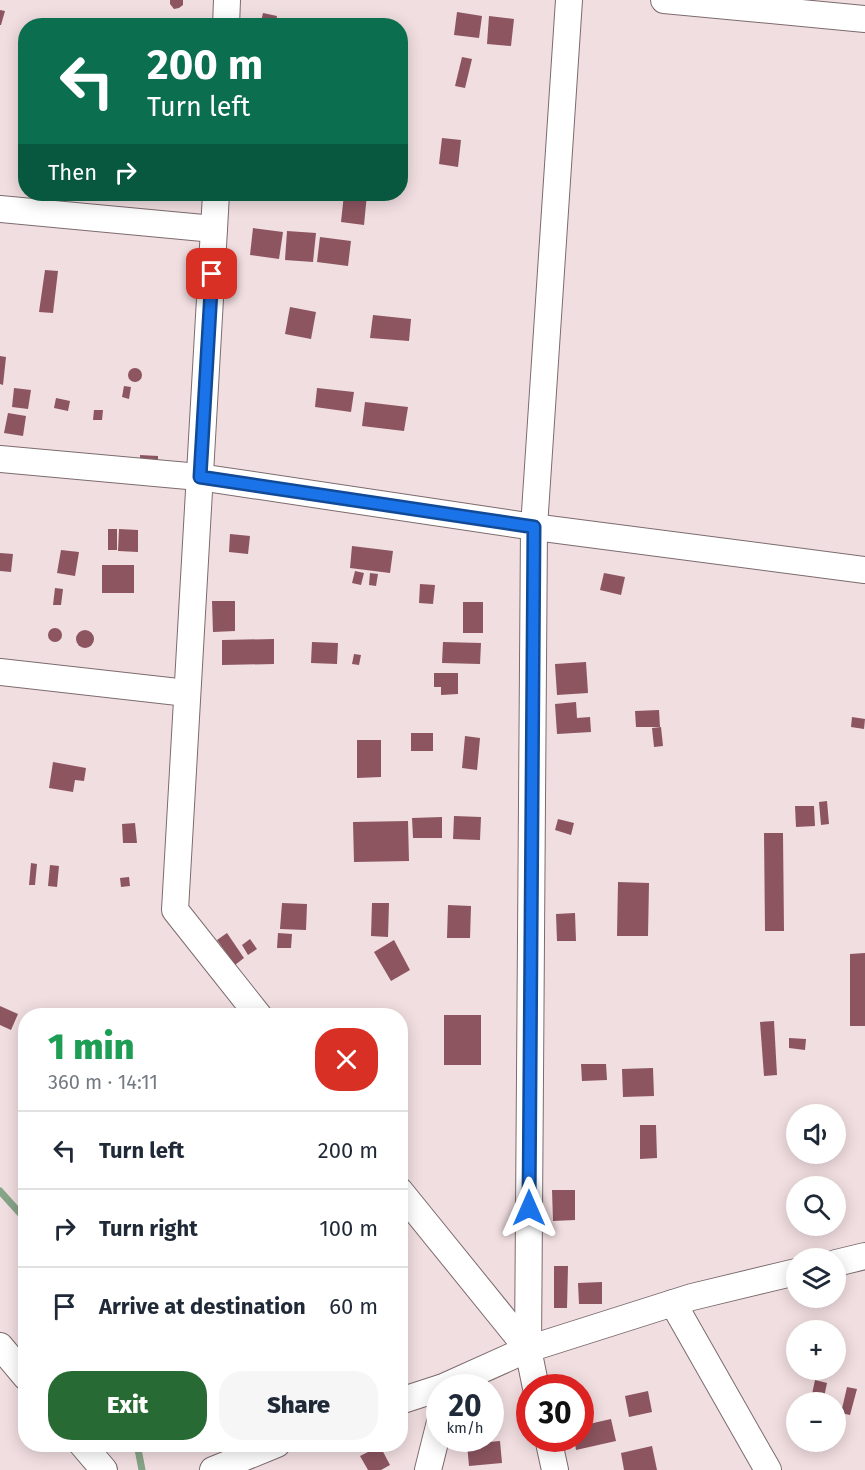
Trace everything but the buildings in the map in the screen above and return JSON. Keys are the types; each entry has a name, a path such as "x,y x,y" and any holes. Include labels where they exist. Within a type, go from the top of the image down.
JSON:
{"street":[{"path":"226,18 227,0"},
{"path":"533,1374 528,1349 534,527 569,0"},
{"path":"664,0 865,19"},
{"path":"216,201 174,910 253,1008"},
{"path":"0,209 214,229"},
{"path":"0,459 200,477 534,527 865,570"},
{"path":"0,672 187,693"},
{"path":"408,1201 528,1349"},
{"path":"846,1261 865,1256"},
{"path":"473,1374 528,1349 692,1297 786,1274"},
{"path":"673,1303 768,1470"},
{"path":"0,1346 18,1367"},
{"path":"408,1398 426,1393"},
{"path":"89,1452 104,1470"},
{"path":"213,1470 257,1452"},
{"path":"428,1470 432,1452"},
{"path":"551,1452 555,1470"}],"waterway":[{"path":"0,1191 18,1211"},
{"path":"139,1452 142,1470"}],"route":[{"path":"212,274 200,477 534,527 529,1208"}]}
